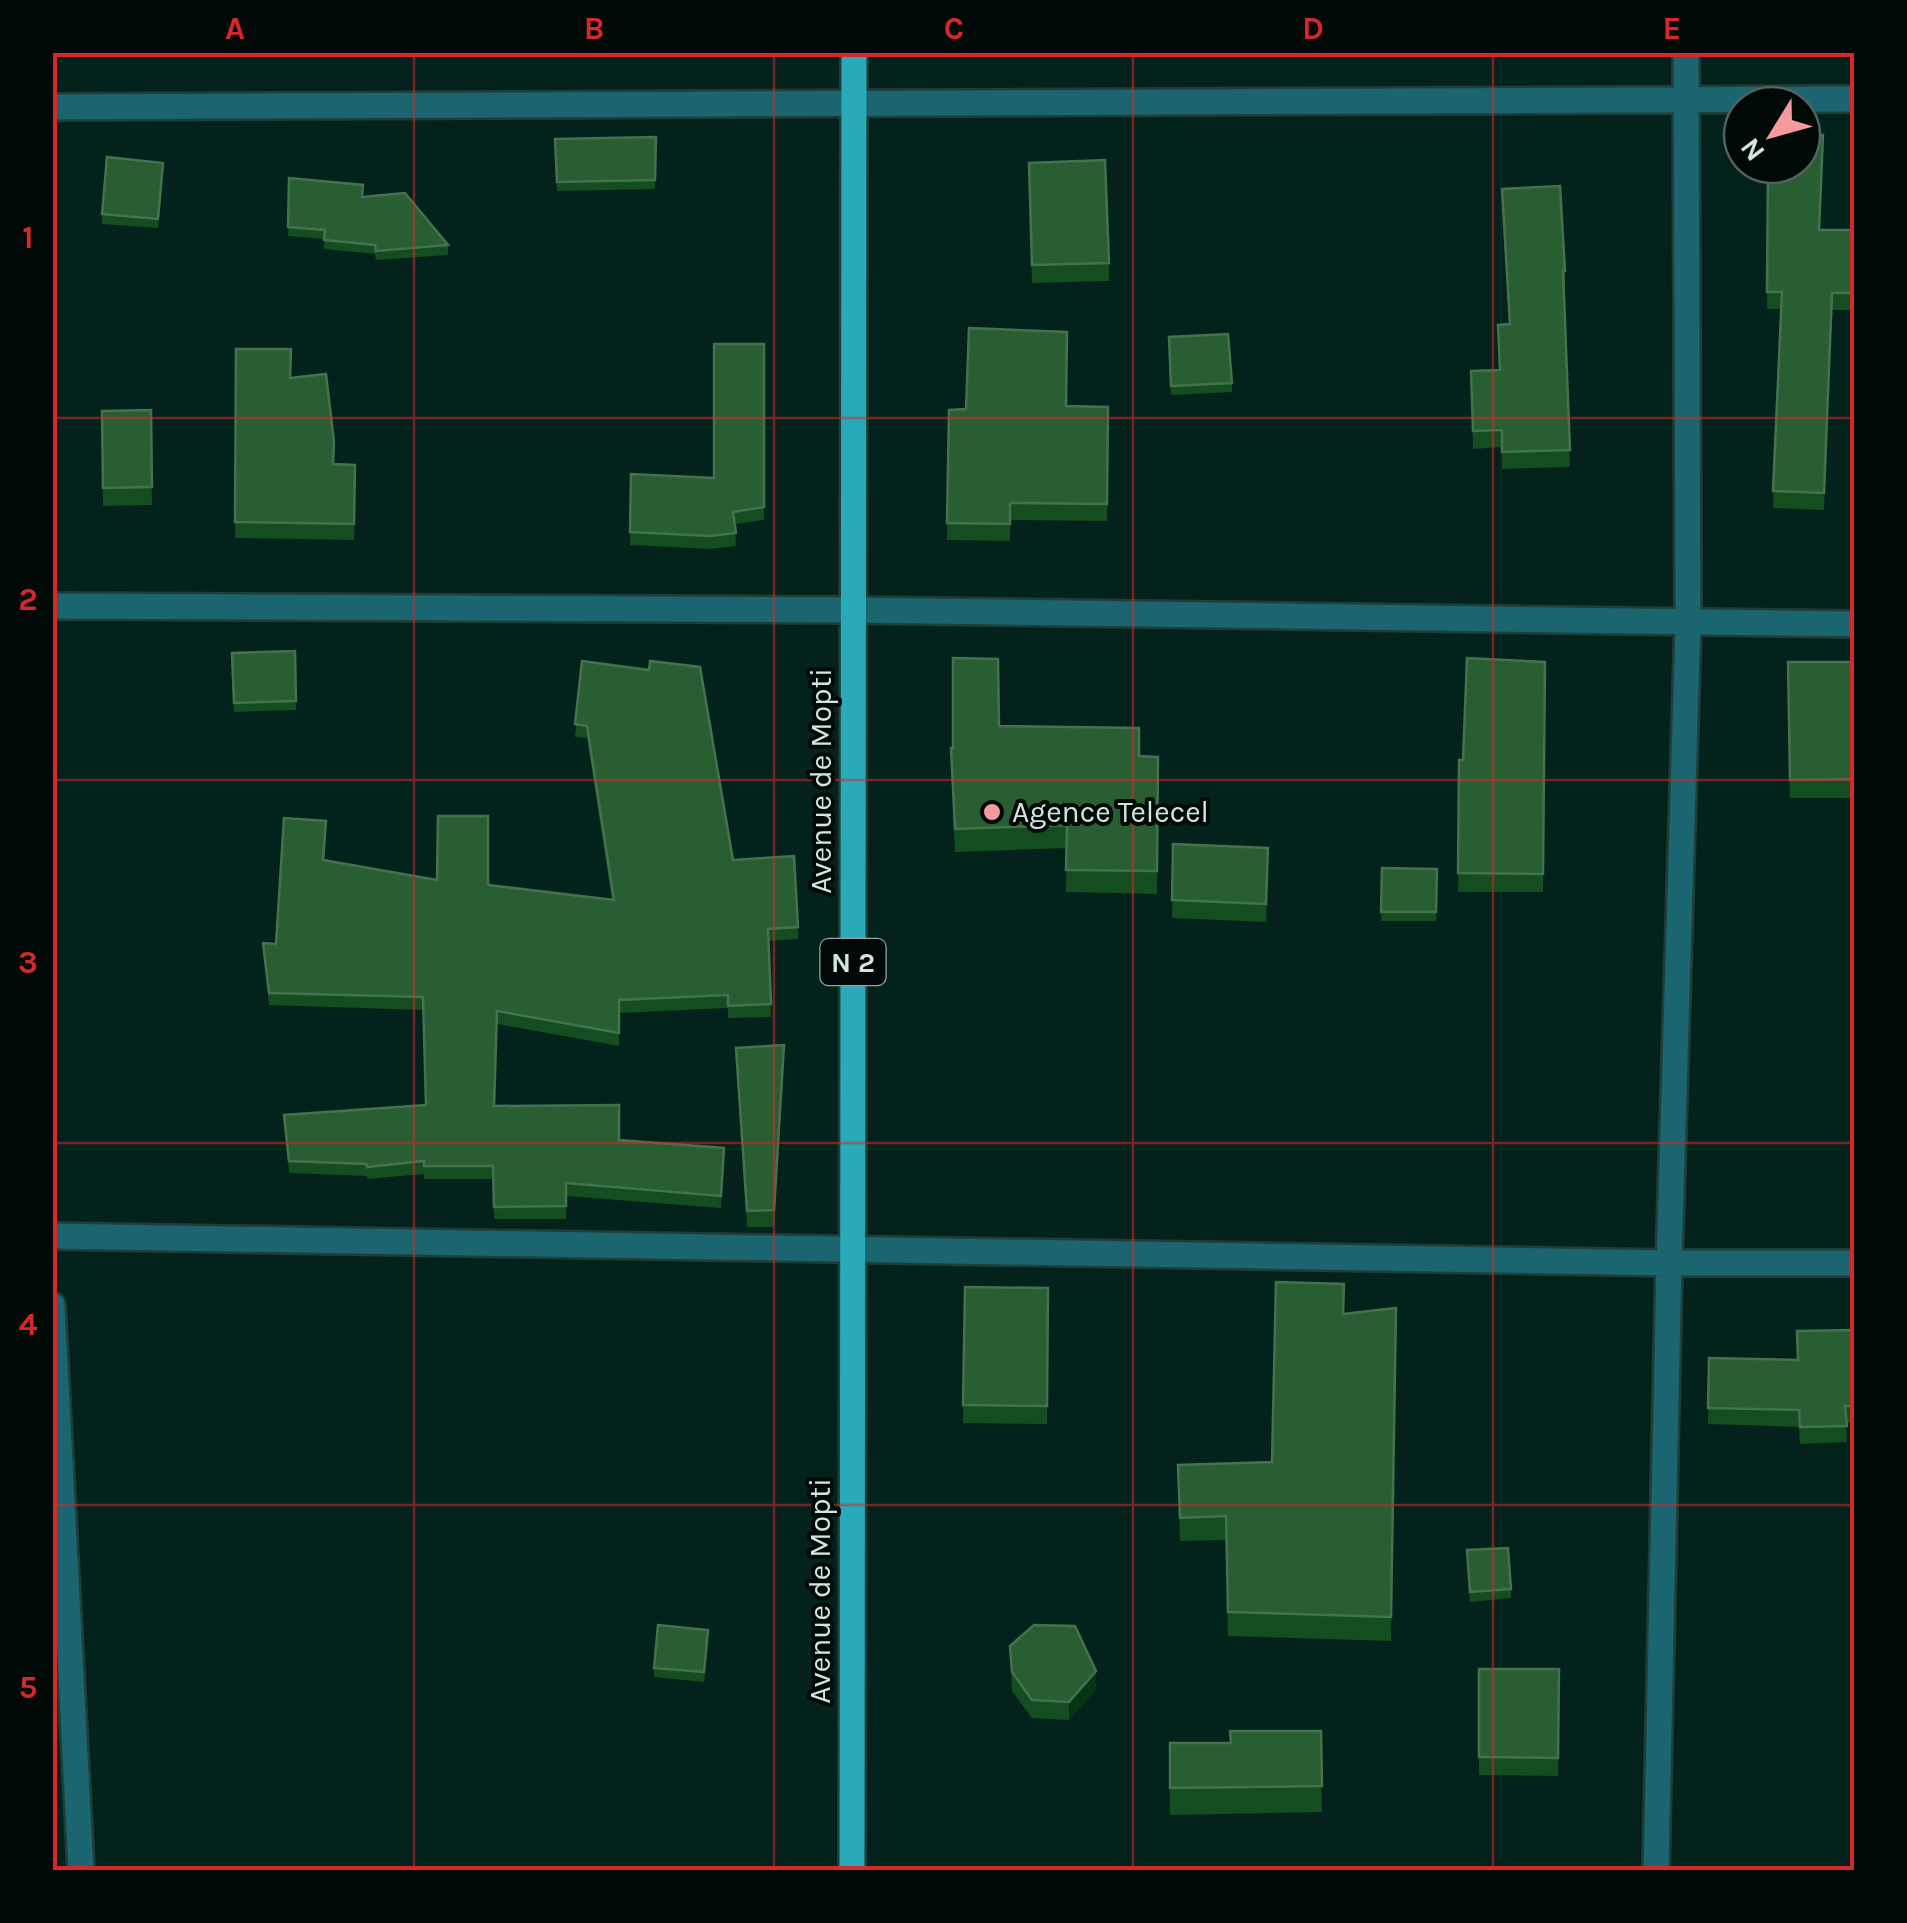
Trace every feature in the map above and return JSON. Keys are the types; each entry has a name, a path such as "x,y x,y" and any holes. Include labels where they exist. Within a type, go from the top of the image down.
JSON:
{"main road":[{"name":"Avenue de Mopti","path":"852,1870 854,52"}],"street":[{"path":"1656,1870 1688,623 1686,52"},
{"path":"52,107 1854,99"},
{"path":"52,606 854,610 1854,624"},
{"path":"52,1236 1854,1263"},
{"path":"52,1305 81,1870"}],"building":[{"path":"656,137 655,180 557,182 555,139"},
{"path":"107,157 163,163 158,219 102,214"},
{"path":"1105,160 1109,263 1032,265 1029,163"},
{"path":"289,178 363,185 362,197 405,193 448,245 376,251 375,245 324,240 325,230 288,227"},
{"path":"1768,185 1821,185 1819,230 1854,230 1854,293 1832,293 1824,493 1773,491 1782,292 1767,292"},
{"path":"1560,186 1570,450 1502,452 1502,430 1473,431 1471,371 1500,370 1498,325 1510,324 1502,189"},
{"path":"969,328 1067,332 1066,406 1108,407 1107,504 1010,503 1010,524 947,523 949,410 966,409"},
{"path":"1228,334 1232,383 1171,386 1169,337"},
{"path":"714,344 764,344 764,507 733,512 736,533 710,536 630,532 631,474 714,478"},
{"path":"236,349 291,349 290,378 326,374 333,464 355,465 354,524 235,522"},
{"path":"151,410 152,487 103,488 102,411"},
{"path":"295,651 296,701 234,703 232,653"},
{"path":"953,658 998,659 999,726 1139,728 1139,756 1158,757 1157,871 1066,870 1067,825 955,829 951,748"},
{"path":"1467,658 1545,662 1543,874 1458,873 1459,760 1463,760"},
{"path":"582,661 649,670 650,661 700,667 733,860 794,856 798,927 768,929 771,1004 728,1006 728,995 619,1000 619,1033 497,1011 494,1106 619,1105 619,1140 724,1148 721,1196 566,1183 566,1206 494,1207 493,1166 424,1166 424,1161 367,1167 289,1161 284,1115 426,1105 423,997 269,993 263,943 276,944 284,818 326,821 323,860 437,880 438,816 488,816 488,885 614,900 587,726 575,724"},
{"path":"1788,662 1854,662 1854,779 1790,780"},
{"path":"1173,844 1268,848 1266,904 1172,900"},
{"path":"1382,868 1437,869 1436,912 1381,912"},
{"path":"784,1045 774,1210 747,1211 736,1048"},
{"path":"1276,1282 1344,1284 1343,1314 1396,1308 1391,1617 1228,1612 1226,1516 1180,1518 1178,1465 1272,1462"},
{"path":"965,1287 1048,1288 1047,1406 963,1405"},
{"path":"1854,1330 1854,1406 1845,1406 1847,1426 1800,1427 1799,1410 1708,1408 1709,1358 1798,1360 1797,1331"},
{"path":"1508,1548 1511,1589 1470,1592 1467,1550"},
{"path":"658,1625 708,1630 704,1672 654,1668"},
{"path":"1034,1625 1075,1626 1096,1671 1069,1702 1032,1700 1012,1672 1010,1646"},
{"path":"1479,1669 1559,1669 1558,1758 1479,1757"},
{"path":"1230,1731 1321,1731 1322,1786 1170,1788 1170,1743 1231,1743"}],"place":[{"name":"Agence Telecel","path":"992,812"}]}
